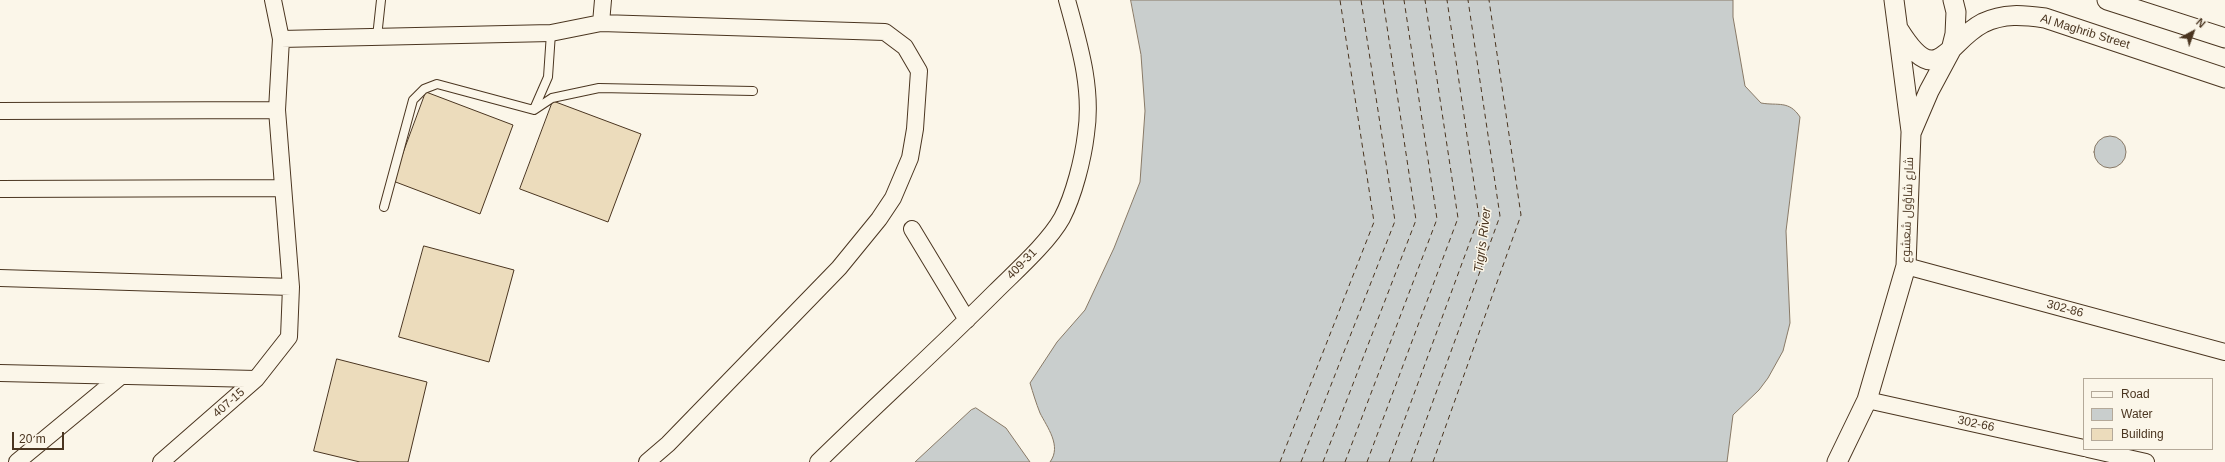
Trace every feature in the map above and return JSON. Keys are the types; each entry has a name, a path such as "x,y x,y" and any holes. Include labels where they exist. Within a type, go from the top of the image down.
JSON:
{"street":[{"path":"0,278 292,287 277,110 281,39 273,0"},
{"path":"602,23 603,0"},
{"name":"409-31","path":"818,462 967,320 1033,254 1062,218 1076,179 1086,134 1088,101 1084,64 1067,0"},
{"path":"1894,0 1911,133"},
{"path":"1899,30 1914,52 1921,57 1937,59 1951,50 1955,34 1956,12 1953,0"},
{"path":"2107,0 2142,6 2225,38"},
{"name":"Al Maghrib Street","path":"1951,50 1982,24 1996,18 2016,14 2045,18 2225,78"},
{"path":"281,39 551,33 602,23 885,32 905,47 919,70 915,129 910,158 893,198 879,219 839,268 668,444 647,462"},
{"name":"شارع شاؤول شعشوع","path":"1837,462 1867,400 1906,266 1911,133 1929,91 1951,50"},
{"path":"0,111 277,110"},
{"path":"0,189 283,188"},
{"path":"912,229 967,320"},
{"name":"302-86","path":"1906,266 2225,352"},
{"name":"407-15","path":"161,462 256,379 290,337 292,287"},
{"path":"0,373 256,379"},
{"path":"17,462 122,376"},
{"name":"302-66","path":"1867,400 2083,448"},
{"path":"2092,450 2146,462"}],"lane":[{"path":"377,37 381,0"},
{"path":"534,110 548,77 551,33"},
{"path":"384,207 413,100 424,89 437,84 534,110 552,98 599,88 753,91"}],"water":[{"name":"Tigris River","path":"1131,0 1733,0 1733,17 1745,86 1761,103 1787,106 1792,108 1800,117 1786,231 1790,323 1783,351 1768,378 1759,390 1733,415 1727,462 1050,462 1053,456 1054,443 1040,413 1030,383 1057,342 1085,310 1114,248 1140,182 1145,111 1141,55"},
{"path":"2107,136 2113,136 2123,143 2126,152 2125,158 2119,165 2113,168 2107,168 2097,161 2094,155 2094,149 2101,139"},
{"path":"976,408 1006,428 1030,462 915,462 971,410"}],"building":[{"path":"426,92 513,125 480,214 393,181"},
{"path":"553,101 641,134 608,222 520,189"},
{"path":"424,246 514,270 489,362 399,337"},
{"path":"337,359 427,382 408,462 360,462 314,451"}],"ferry route":[{"path":"1280,462 1374,222 1340,0"},
{"path":"1301,462 1395,221 1361,0"},
{"path":"1323,462 1416,220 1383,0"},
{"path":"1345,462 1437,219 1404,0"},
{"path":"1367,462 1458,218 1425,0"},
{"path":"1389,462 1479,217 1447,0"},
{"path":"1411,462 1500,216 1468,0"},
{"path":"1433,462 1521,215 1489,0"}]}
